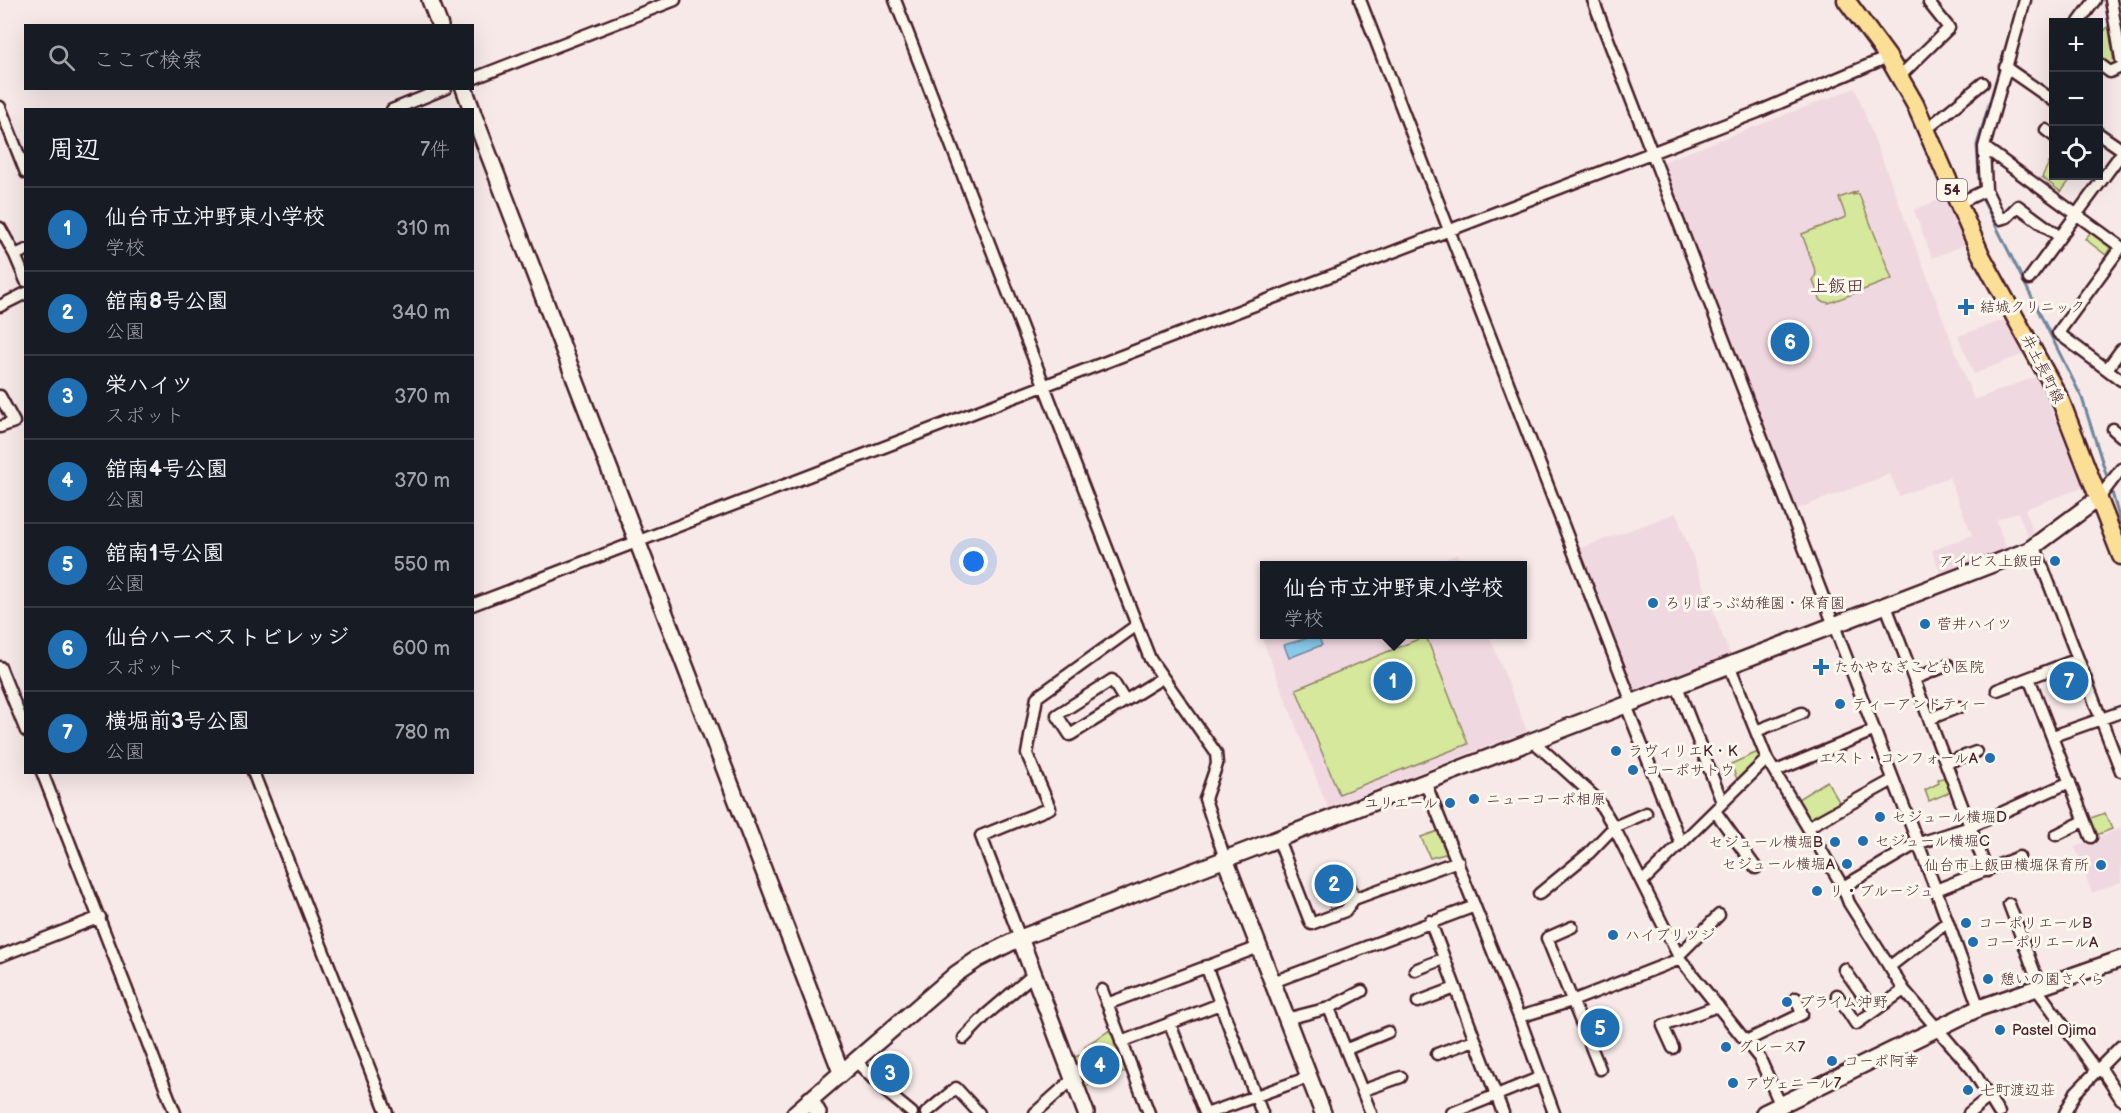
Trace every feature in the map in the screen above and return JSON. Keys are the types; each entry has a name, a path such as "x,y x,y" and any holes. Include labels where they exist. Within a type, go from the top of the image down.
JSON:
{"main road":[{"name":"井土長町線","path":"1846,0 1900,76 1927,129 1957,204 1981,255 2107,488 2121,556"}],"street":[{"path":"430,0 439,24"},
{"path":"474,77 675,0"},
{"path":"895,0 1042,385 1150,659 1216,753 1218,764 1205,799 1224,859 1323,1113"},
{"path":"1360,0 1629,704 1680,844"},
{"path":"1593,0 1916,844 1936,890 1946,923 1979,1008"},
{"path":"2025,0 1984,147 1981,192 2000,219 2018,206 2060,237"},
{"path":"2082,18 2095,0"},
{"path":"1900,76 1950,28 1929,3"},
{"path":"2115,3 2121,59"},
{"path":"474,604 636,540 1758,112 1888,57"},
{"path":"2005,67 2049,98"},
{"path":"2103,67 2110,72 2121,67"},
{"path":"1927,129 1983,83"},
{"path":"397,108 441,90"},
{"path":"465,90 471,108"},
{"path":"0,107 24,168"},
{"path":"474,115 841,1072"},
{"path":"2103,137 2121,152 2103,170"},
{"path":"1984,147 2121,247 2058,333 2121,380"},
{"path":"2029,279 2076,214 2097,180"},
{"path":"1957,204 1981,192"},
{"path":"0,228 20,253 24,271"},
{"path":"0,306 21,295"},
{"path":"2107,369 2121,350"},
{"path":"0,396 14,422 0,427"},
{"path":"795,1113 956,974 978,959 1020,938 1730,667 2035,547 2107,488 2121,469"},
{"path":"2035,547 2121,771"},
{"path":"1886,606 1987,870"},
{"path":"1086,1113 981,836 1050,808 1027,753 1037,697 1137,626"},
{"path":"1997,690 2078,658"},
{"path":"1914,679 1948,665"},
{"path":"0,667 24,726"},
{"path":"1730,667 1767,759 1843,887 1849,903 1904,990 1972,1070 1999,1113"},
{"path":"1125,701 1112,680 1057,715 1070,735 1125,701 1162,678"},
{"path":"2030,678 2091,837"},
{"path":"1677,686 1718,806 1756,868"},
{"path":"1929,719 1959,707"},
{"path":"2054,736 2121,712"},
{"path":"1756,731 1802,713"},
{"path":"1776,771 1873,731"},
{"path":"1533,741 1597,799 1614,827 1679,957 1760,1059 1784,1109"},
{"path":"1946,763 1976,752"},
{"path":"1642,882 1767,759"},
{"path":"43,774 175,1113"},
{"path":"254,774 387,1113"},
{"path":"1808,827 1893,780"},
{"path":"1425,782 1519,1017 1554,1113"},
{"path":"1843,887 1916,844 1970,827 2070,782"},
{"path":"1539,894 1589,853 1614,827 1646,813"},
{"path":"2056,835 2084,821"},
{"path":"1278,839 1311,924 1345,911 1354,899 1458,861"},
{"path":"1936,890 2019,857"},
{"path":"1348,882 1354,899"},
{"path":"2009,904 2038,987 2121,1099"},
{"path":"1273,982 1430,921 1475,906"},
{"path":"1519,1017 1572,1001 1679,957 1719,915"},
{"path":"0,956 100,917"},
{"path":"1430,921 1503,1113"},
{"path":"1889,967 1946,923"},
{"path":"1572,927 1547,938 1600,1069"},
{"path":"1107,1004 1259,947"},
{"path":"1764,1113 1784,1109 1979,1008 2121,958"},
{"path":"1415,970 1443,959"},
{"path":"1206,966 1262,1113"},
{"path":"1844,969 1874,1011"},
{"path":"964,1038 987,1014 1034,974"},
{"path":"1418,1002 1455,988"},
{"path":"1102,990 1149,1113"},
{"path":"1837,995 1856,1024 1904,990"},
{"path":"1286,1019 1329,1008 1362,991"},
{"path":"1746,1041 1802,1014 1796,998"},
{"path":"1121,1042 1220,1004"},
{"path":"1673,1048 1663,1026 1718,1006"},
{"path":"1329,1008 1364,1090 1371,1113"},
{"path":"1170,1024 1207,1113 1309,1077"},
{"path":"1347,1049 1388,1032"},
{"path":"1437,1054 1474,1040"},
{"path":"2064,1113 2076,1092 2121,1046"},
{"path":"855,1060 884,1090 912,1113"},
{"path":"1364,1090 1401,1077"},
{"path":"1452,1113 1539,1077"},
{"path":"1035,1113 1073,1079"},
{"path":"926,1113 956,1088 979,1113"},
{"path":"1969,1113 1989,1097"},
{"path":"810,1099 818,1113"}],"shaded area":[{"path":"1855,88 1974,400 2037,376 2084,487 2025,509 2035,539 2030,542 2018,512 1996,520 2007,550 1941,575 1932,551 1972,535 1949,477 1899,496 1890,474 1794,510 1660,163"},
{"path":"1946,197 1967,244 1932,258 1914,210"},
{"path":"2007,319 2026,353 1974,374 1958,336"},
{"name":"ろりぽっぷ幼稚園・保育園","path":"1676,513 1730,655 1631,692 1576,550"},
{"path":"1458,554 1461,561 1440,561"},
{"path":"1262,639 1491,639 1527,731 1328,808"},
{"name":"仙台市上飯田横堀保育所","path":"2121,828 2121,882 2092,893 2075,847"}],"green space":[{"path":"2109,25 2114,64 2111,67 2103,60 2103,33"},
{"path":"2049,163 2049,180 2070,180 2061,192 2042,177"},
{"path":"1858,191 1852,195 1859,194 1892,279 1829,303 1821,301 1813,281 1816,273 1802,234 1846,217 1839,198"},
{"path":"2093,230 2112,244 2106,255 2085,239"},
{"path":"1419,639 1427,639 1468,744 1339,794 1296,689"},
{"path":"2070,667 2076,669 2084,687 2063,696 2054,674"},
{"path":"1758,752 1762,757 1738,782 1731,764"},
{"path":"1947,777 1953,791 1929,801 1925,790 1939,783 1938,779"},
{"path":"1827,781 1841,805 1819,818 1810,819 1798,799"},
{"path":"2105,813 2112,829 2094,836 2088,819"},
{"path":"1441,830 1448,848 1445,854 1430,858 1421,837"},
{"path":"1337,863 1350,897 1343,907 1331,911 1317,872"},
{"path":"1605,1011 1615,1037 1595,1045 1585,1019"},
{"path":"1110,1030 1127,1071 1084,1087 1073,1058 1085,1053 1085,1046"}],"water":[{"path":"1304,639 1320,639 1322,645 1289,658 1284,645"}],"waterway":[{"path":"1980,190 1977,145 2019,2"},
{"path":"1981,196 2082,398 2108,480"},
{"path":"2111,489 2121,524"}],"place":[{"name":"結城クリニック","path":"1966,307"},
{"name":"仙台ハーベストビレッジ","path":"1790,342"},
{"name":"アイビス上飯田","path":"2055,561"},
{"name":"ろりぽっぷ幼稚園・保育園","path":"1653,603"},
{"name":"菅井ハイツ","path":"1925,624"},
{"name":"たかやなぎこども医院","path":"1821,667"},
{"name":"仙台市立沖野東小学校","path":"1393,681"},
{"name":"横堀前3号公園","path":"2069,681"},
{"name":"ティーアンドティー","path":"1840,704"},
{"name":"ラヴィリエK・K","path":"1616,751"},
{"name":"エスト・コンフォールA","path":"1990,758"},
{"name":"コーポサトウ","path":"1633,770"},
{"name":"ニューコーポ相原","path":"1474,799"},
{"name":"ユリエール","path":"1450,803"},
{"name":"セジュール横堀D","path":"1880,817"},
{"name":"セジュール横堀C","path":"1863,841"},
{"name":"セジュール横堀B","path":"1835,842"},
{"name":"セジュール横堀A","path":"1847,864"},
{"name":"仙台市上飯田横堀保育所","path":"2101,865"},
{"name":"舘南8号公園","path":"1334,884"},
{"name":"リ・ブルージュ","path":"1817,891"},
{"name":"コーポリエールB","path":"1966,923"},
{"name":"ハイブリツジ","path":"1613,935"},
{"name":"コーポリエールA","path":"1973,942"},
{"name":"憩いの園さくら","path":"1988,979"},
{"name":"プライム沖野","path":"1787,1002"},
{"name":"舘南1号公園","path":"1600,1028"},
{"name":"Pastel Ojima","path":"2000,1030"},
{"name":"グレース7","path":"1726,1047"},
{"name":"コーポ阿幸","path":"1832,1061"},
{"name":"舘南4号公園","path":"1100,1065"},
{"name":"栄ハイツ","path":"890,1073"},
{"name":"アヴェニール7","path":"1733,1083"},
{"name":"七町渡辺荘","path":"1968,1090"}],"district":[{"name":"上飯田","path":"1837,286"}]}
